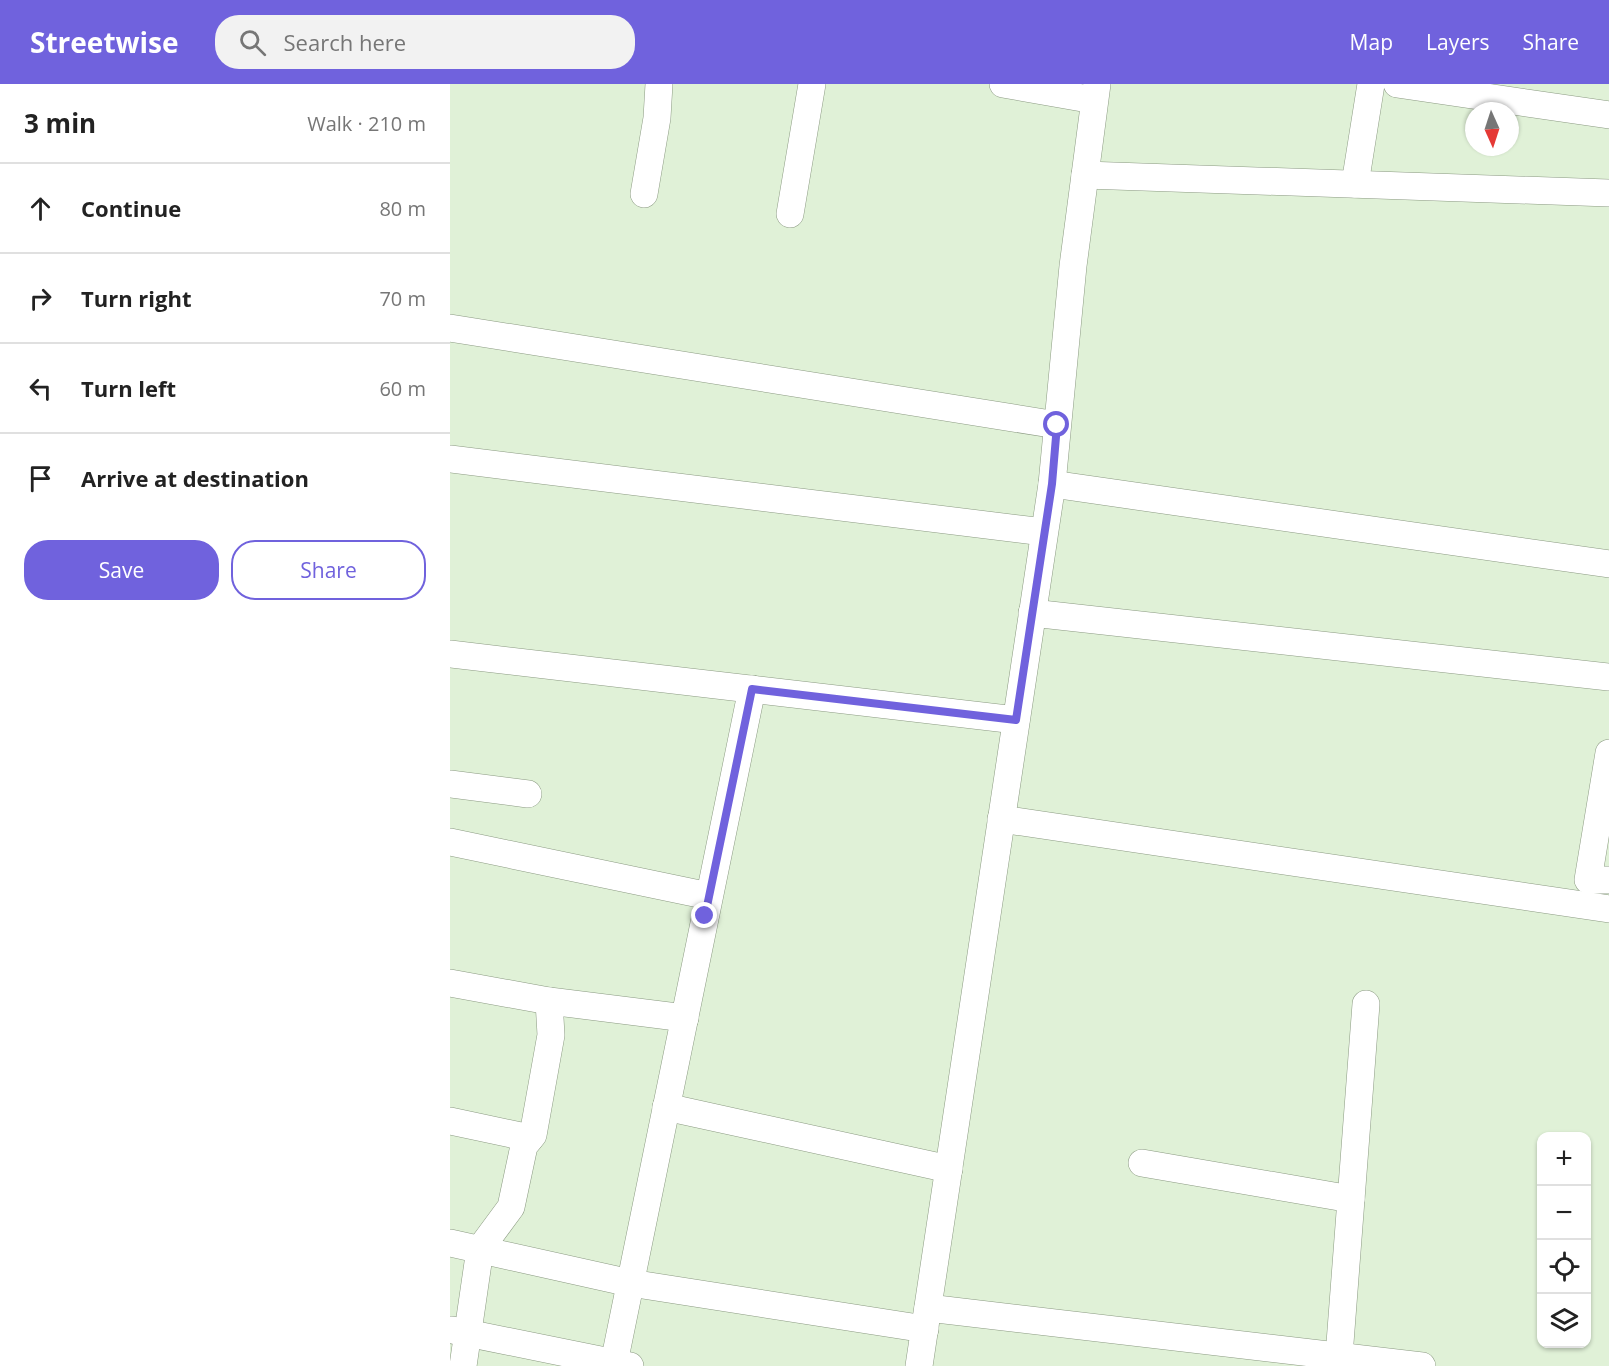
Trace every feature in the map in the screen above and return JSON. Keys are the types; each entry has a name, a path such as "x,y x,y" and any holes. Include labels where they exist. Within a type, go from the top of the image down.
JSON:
{"street":[{"path":"644,194 657,118 659,84"},
{"path":"790,214 812,84"},
{"path":"919,1366 1052,484 1073,266 1096,92 1003,84"},
{"path":"1355,184 1371,84"},
{"path":"1397,84 1609,115"},
{"path":"1085,174 1609,193"},
{"path":"450,328 1057,425"},
{"path":"450,459 1044,532"},
{"path":"1052,484 1609,564"},
{"path":"1032,613 1609,676"},
{"path":"450,654 1016,720"},
{"path":"459,1331 622,1364 630,1283 752,689"},
{"path":"1609,753 1588,880 1609,880"},
{"path":"450,784 528,794"},
{"path":"1001,819 1609,909"},
{"path":"450,842 709,896"},
{"path":"450,983 549,1001 685,1018"},
{"path":"463,1366 459,1331 480,1249 510,1207 524,1146 532,1135 551,1035 549,1001"},
{"path":"1339,1356 1366,1004"},
{"path":"666,1107 949,1169"},
{"path":"450,1122 530,1138"},
{"path":"1142,1163 1351,1199"},
{"path":"450,1243 630,1283 926,1318 1339,1356 1422,1366"}],"route":[{"path":"705,916 752,689 1016,720 1052,484 1057,425"}]}
